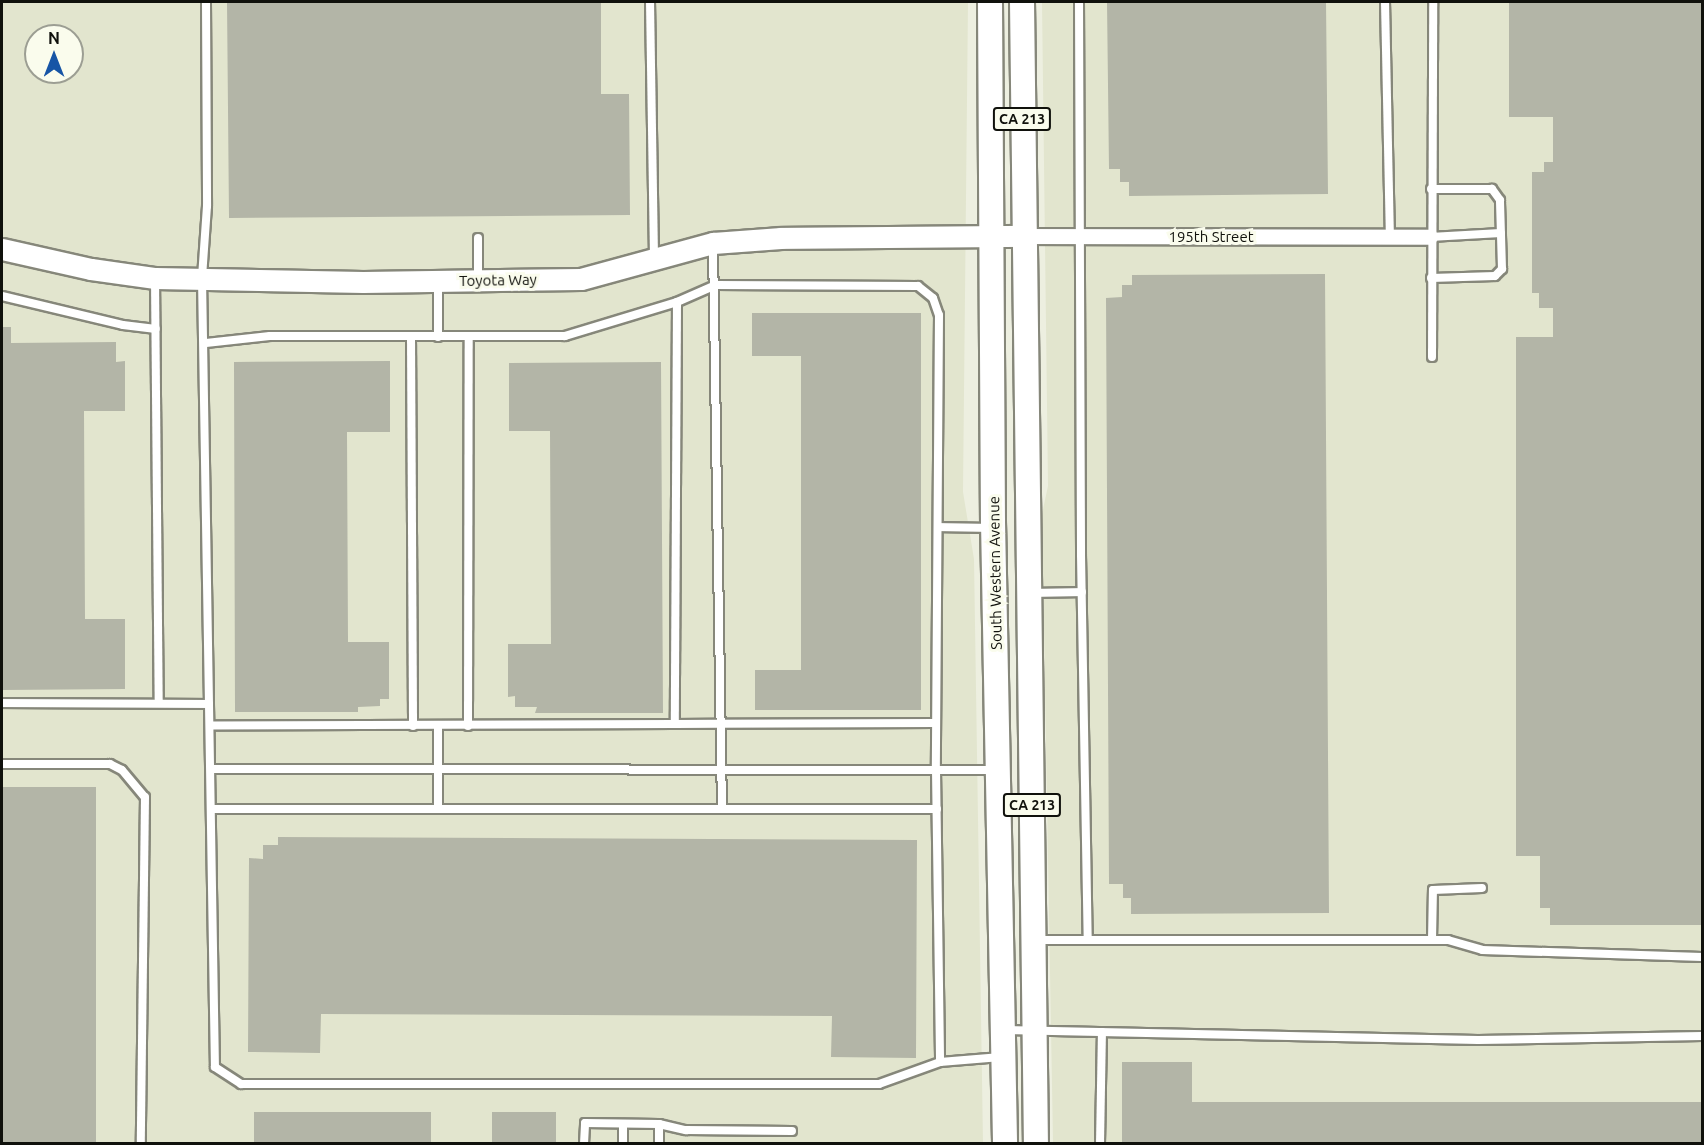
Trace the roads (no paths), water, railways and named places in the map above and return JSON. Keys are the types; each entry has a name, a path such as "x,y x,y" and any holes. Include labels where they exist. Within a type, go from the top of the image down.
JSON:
{"main road":[{"name":"South Western Avenue","path":"990,2 993,528 1005,1143"},
{"name":"CA 213","path":"1022,2 1036,1143"}],"street":[{"name":"Toyota Way","path":"2,249 91,269 155,278 438,281 581,279 713,243 781,238 992,237"},
{"name":"195th Street","path":"992,237 1430,237"}],"lane":[{"path":"206,2 207,206 202,278 206,343 215,1068 241,1084 879,1083 940,1062 1004,1057"},
{"path":"650,2 653,260"},
{"path":"1079,2 1082,236 1082,592 1088,940"},
{"path":"1385,2 1390,237"},
{"path":"1432,357 1430,237 1433,2"},
{"path":"1431,189 1492,189 1500,200 1502,269 1495,276 1431,278"},
{"path":"1430,237 1501,233"},
{"path":"478,238 478,280"},
{"path":"713,243 716,285 722,809"},
{"path":"155,278 159,704"},
{"path":"438,281 438,337"},
{"path":"206,343 270,336 565,336 677,302 716,285 918,286 933,298 939,315 936,770 940,1062"},
{"path":"2,296 123,325 156,329"},
{"path":"675,724 677,302"},
{"path":"411,337 413,726"},
{"path":"468,726 469,337"},
{"path":"938,527 993,528"},
{"path":"1029,593 1082,592"},
{"path":"2,704 209,704"},
{"path":"210,726 936,723"},
{"path":"438,726 438,809"},
{"path":"2,764 110,764 122,770 145,797 141,1143"},
{"path":"211,769 999,770"},
{"path":"212,809 937,809"},
{"path":"1432,940 1433,890 1482,888"},
{"path":"1034,940 1448,940 1482,950 1702,957"},
{"path":"1003,1030 1478,1040 1702,1036"},
{"path":"1100,1143 1102,1032"},
{"path":"584,1143 585,1123 659,1124 686,1130 792,1131"},
{"path":"623,1124 623,1143"},
{"path":"659,1124 659,1143"}]}
